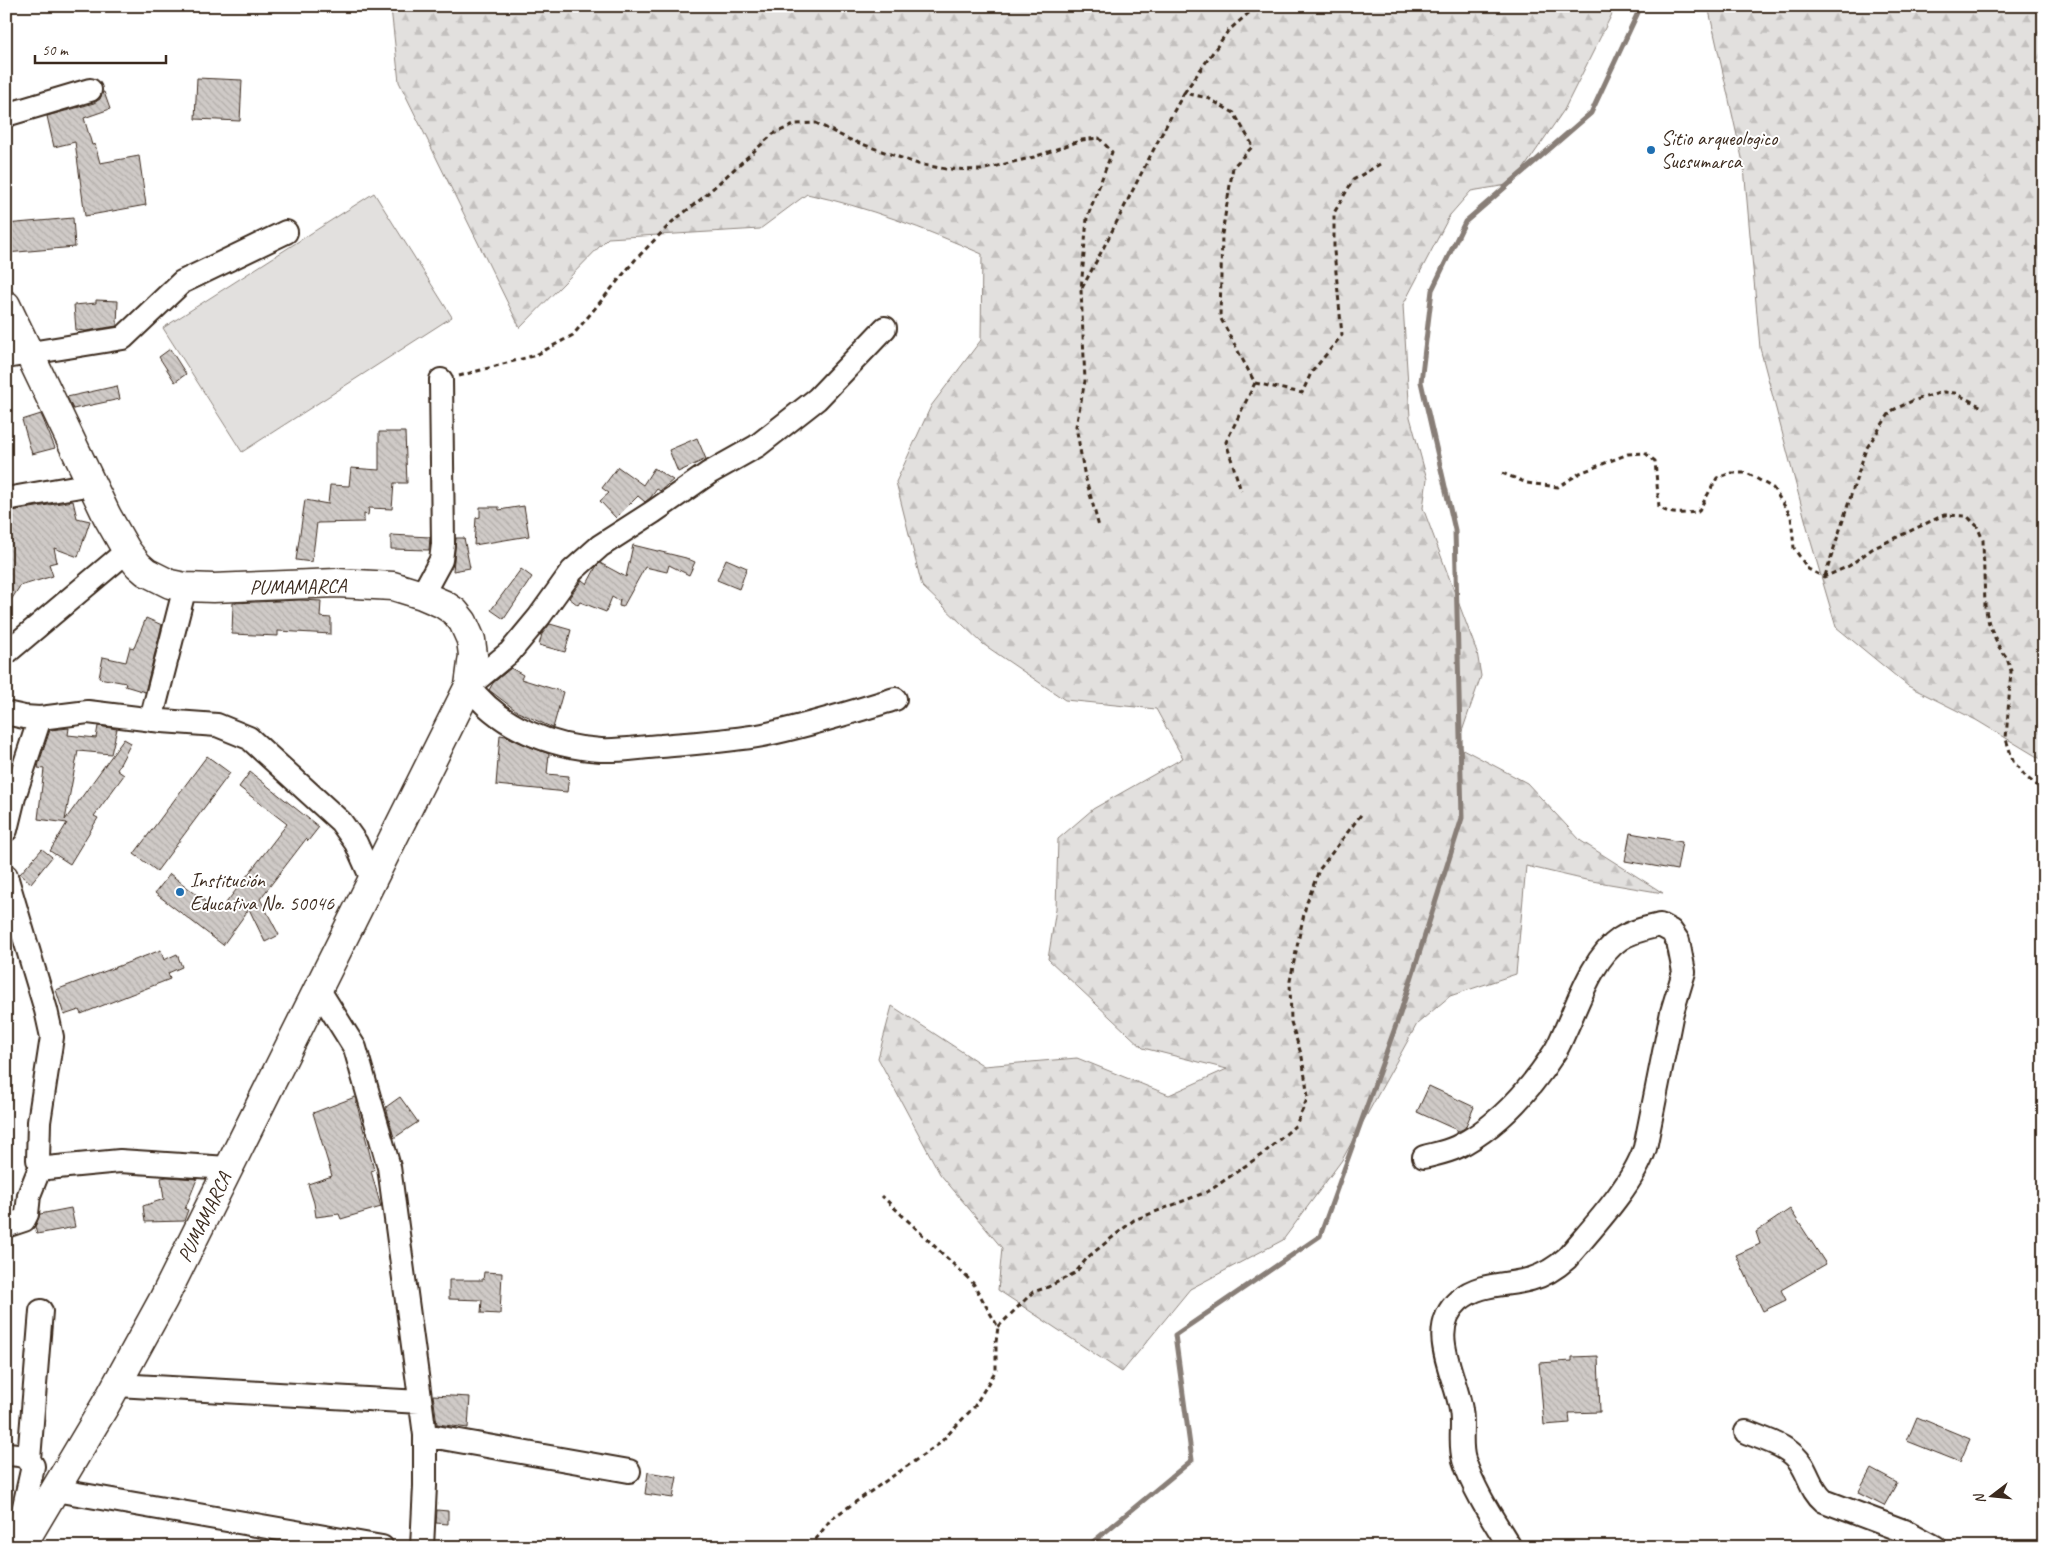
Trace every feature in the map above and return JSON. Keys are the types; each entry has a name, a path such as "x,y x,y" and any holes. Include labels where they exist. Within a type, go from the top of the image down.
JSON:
{"main road":[{"name":"PUMAMARCA","path":"6,305 18,355 92,484 107,516 127,551 146,572 170,584 185,587 213,588 337,583 393,586 422,595 443,604 455,612 464,622 471,640 473,655 469,686 163,1300 117,1384 21,1547"}],"street":[{"path":"6,115 90,90"},
{"path":"18,355 123,338 182,282 286,232"},
{"path":"885,328 817,399 757,446 709,472 653,512 600,546 572,571 539,618 510,652 469,686 480,701 504,721 517,728 560,743 602,750 693,744 763,735 895,699"},
{"path":"422,595 441,560 443,544 441,380"},
{"path":"6,499 92,484"},
{"path":"6,653 127,551"},
{"path":"151,720 185,587"},
{"path":"6,713 24,718 40,718 88,712 151,720 217,724 248,738 342,822 356,843 372,879"},
{"path":"6,830 14,797 40,718"},
{"path":"6,876 46,1010 52,1038 40,1122 38,1160 41,1165 47,1168 120,1162 228,1168"},
{"path":"1424,1157 1456,1148 1482,1132 1511,1107 1534,1082 1555,1052 1586,984 1606,953 1620,939 1644,928 1660,925 1671,931 1678,941 1684,972 1672,1012 1645,1148 1640,1163 1631,1179 1585,1237 1557,1267 1533,1279 1498,1283 1473,1292 1459,1300 1449,1312 1444,1323 1442,1334 1443,1346 1457,1389 1462,1413 1461,1444 1464,1459 1481,1499 1510,1547"},
{"path":"318,987 355,1048 389,1167 425,1435 422,1547"},
{"path":"6,1226 24,1220 27,1214 29,1195 41,1165"},
{"path":"29,1459 41,1311"},
{"path":"117,1384 420,1402"},
{"path":"1746,1432 1779,1445 1794,1456 1803,1466 1814,1490 1824,1501 1909,1534 1935,1547"},
{"path":"425,1435 630,1471"},
{"path":"6,1454 22,1455 29,1459 33,1466 17,1538 12,1547"},
{"path":"54,1490 382,1547"}],"path":[{"path":"1080,290 1108,241 1159,137 1184,93 1228,31 1250,12 1270,6"},
{"path":"1184,93 1208,98 1234,113 1253,146 1233,167 1222,234 1220,317 1255,383"},
{"path":"441,380 536,355 573,335 636,260 672,222 700,200 773,134 796,124 816,123 848,139 910,161 946,169 981,170 1034,157 1082,140 1099,138 1112,152 1087,218 1080,290 1085,381 1076,426 1084,472 1099,527"},
{"path":"1255,383 1302,393 1311,373 1342,335 1334,251 1334,212 1353,180 1380,164"},
{"path":"1241,491 1226,442 1255,383"},
{"path":"1824,577 1866,449 1891,411 1912,401 1943,392 1955,393 1984,408"},
{"path":"1502,473 1527,483 1558,486 1580,473 1628,454 1645,453 1655,461 1659,507 1667,513 1681,513 1698,512 1717,478 1731,472 1747,473 1773,488 1791,516 1794,548 1808,569 1824,577"},
{"path":"1824,577 1849,566 1872,549 1944,515 1967,516 1978,526 1982,540 1985,606 1989,624 2007,658 2011,671 2006,739 2013,761 2026,777 2044,791"},
{"path":"998,1327 1033,1292 1048,1287 1075,1273 1088,1258 1134,1220 1209,1191 1264,1153 1296,1125 1308,1097 1302,1057 1291,1022 1290,982 1302,923 1306,905 1319,870 1363,812"},
{"path":"810,1547 831,1519 939,1444 974,1407 996,1370 998,1327 973,1282 882,1196"}],"green space":[{"path":"392,6 1616,6 1564,110 1513,184 1471,191 1450,215 1403,305 1410,417 1427,479 1423,508 1477,652 1481,676 1457,746 1527,783 1581,841 1663,893 1586,880 1526,866 1516,974 1450,996 1417,1024 1342,1160 1283,1240 1190,1289 1122,1372 998,1290 1002,1248 940,1174 878,1058 892,1006 984,1066 1077,1058 1169,1095 1227,1069 1143,1048 1048,959 1056,909 1058,839 1093,809 1183,758 1156,709 1065,700 983,644 922,586 896,482 931,406 981,340 982,254 896,220 852,205 807,194 760,229 608,238 520,328 399,82"},
{"path":"1708,6 2044,6 2044,761 1976,720 1908,686 1836,627 1811,542 1760,348 1744,167"},
{"path":"374,193 452,317 242,452 163,328"}],"building":[{"path":"197,78 242,80 240,121 195,119"},
{"path":"103,92 110,109 84,118 92,145 95,144 100,163 139,156 146,205 85,216 75,142 54,147 47,116 94,103 100,99"},
{"path":"73,218 75,247 6,253 6,224"},
{"path":"96,300 118,301 117,326 86,331 76,330 74,305 96,303"},
{"path":"170,349 186,374 175,382 159,357"},
{"path":"117,386 120,399 73,409 67,397"},
{"path":"41,414 55,448 32,454 22,420"},
{"path":"379,432 405,432 407,483 394,483 392,509 369,508 368,515 364,514 364,522 317,523 312,562 296,560 305,500 328,504 330,485 349,486 351,468 379,470"},
{"path":"697,438 706,459 678,472 669,450"},
{"path":"618,467 643,485 654,468 673,480 660,491 657,489 645,502 638,496 616,518 600,501 609,493 602,488"},
{"path":"73,501 77,518 90,521 78,557 54,548 57,562 49,564 53,576 20,586 6,608 6,512"},
{"path":"524,506 529,536 474,545 476,518 480,517 480,507 499,507 499,510"},
{"path":"391,535 430,537 429,550 391,549"},
{"path":"456,538 464,538 470,568 453,571"},
{"path":"633,545 695,562 689,575 669,565 667,572 645,567 623,607 619,606 620,599 619,601 612,597 606,612 580,602 578,605 569,598 582,580 587,584 600,563 626,577"},
{"path":"726,559 747,568 739,589 717,580"},
{"path":"521,569 532,577 504,619 491,610"},
{"path":"321,601 320,617 331,618 331,634 278,631 278,636 232,634 233,603"},
{"path":"146,618 162,625 145,692 125,686 126,683 99,678 103,657 126,662 130,647 134,648"},
{"path":"550,624 571,630 565,652 539,645 542,634"},
{"path":"511,668 523,675 521,679 563,692 553,728 518,712 489,690 493,683"},
{"path":"98,726 117,729 111,754 78,751 65,820 124,739 131,743 117,770 124,775 94,816 98,818 70,864 50,851 67,823 38,819 44,769 38,768 39,763 50,730 69,728 68,735 96,738"},
{"path":"500,735 549,754 547,774 569,776 567,792 496,785"},
{"path":"207,756 230,773 157,871 134,854"},
{"path":"250,772 319,827 308,841 306,839 260,899 279,935 265,942 249,909 223,945 155,893 170,874 219,912 287,824 239,787"},
{"path":"1630,833 1682,842 1677,870 1625,861"},
{"path":"42,849 52,857 31,883 20,874"},
{"path":"161,950 164,960 177,954 182,967 168,973 170,979 81,1014 79,1010 64,1015 56,990"},
{"path":"1429,1086 1474,1107 1465,1128 1459,1131 1417,1112"},
{"path":"355,1097 374,1170 371,1171 381,1207 341,1219 339,1214 316,1217 308,1184 332,1176 313,1113"},
{"path":"400,1097 418,1122 394,1138 386,1107"},
{"path":"161,1178 197,1179 185,1209 188,1210 184,1221 145,1222 143,1206 164,1199"},
{"path":"71,1208 75,1227 37,1234 35,1227 40,1214"},
{"path":"1790,1209 1826,1264 1781,1290 1786,1300 1763,1311 1736,1255 1760,1244 1756,1232"},
{"path":"484,1272 502,1273 500,1314 481,1313 482,1300 449,1299 449,1280 483,1280"},
{"path":"1598,1356 1600,1412 1569,1413 1570,1423 1544,1425 1539,1363 1572,1361 1572,1357"},
{"path":"433,1395 470,1397 468,1428 437,1424"},
{"path":"1917,1417 1970,1439 1960,1462 1907,1441"},
{"path":"1871,1469 1897,1483 1884,1506 1858,1493"},
{"path":"648,1472 677,1477 673,1498 645,1494"},
{"path":"437,1510 448,1511 448,1524 436,1523"}],"waterway":[{"path":"1087,1547 1192,1460 1175,1335 1320,1236 1400,1014 1462,818 1455,530 1421,382 1432,290 1465,222 1591,113 1641,6"}],"place":[{"name":"Sitio arqueologico Sucsumarca","path":"1651,150"},
{"name":"Institución Educativa No. 50046","path":"180,892"}]}
